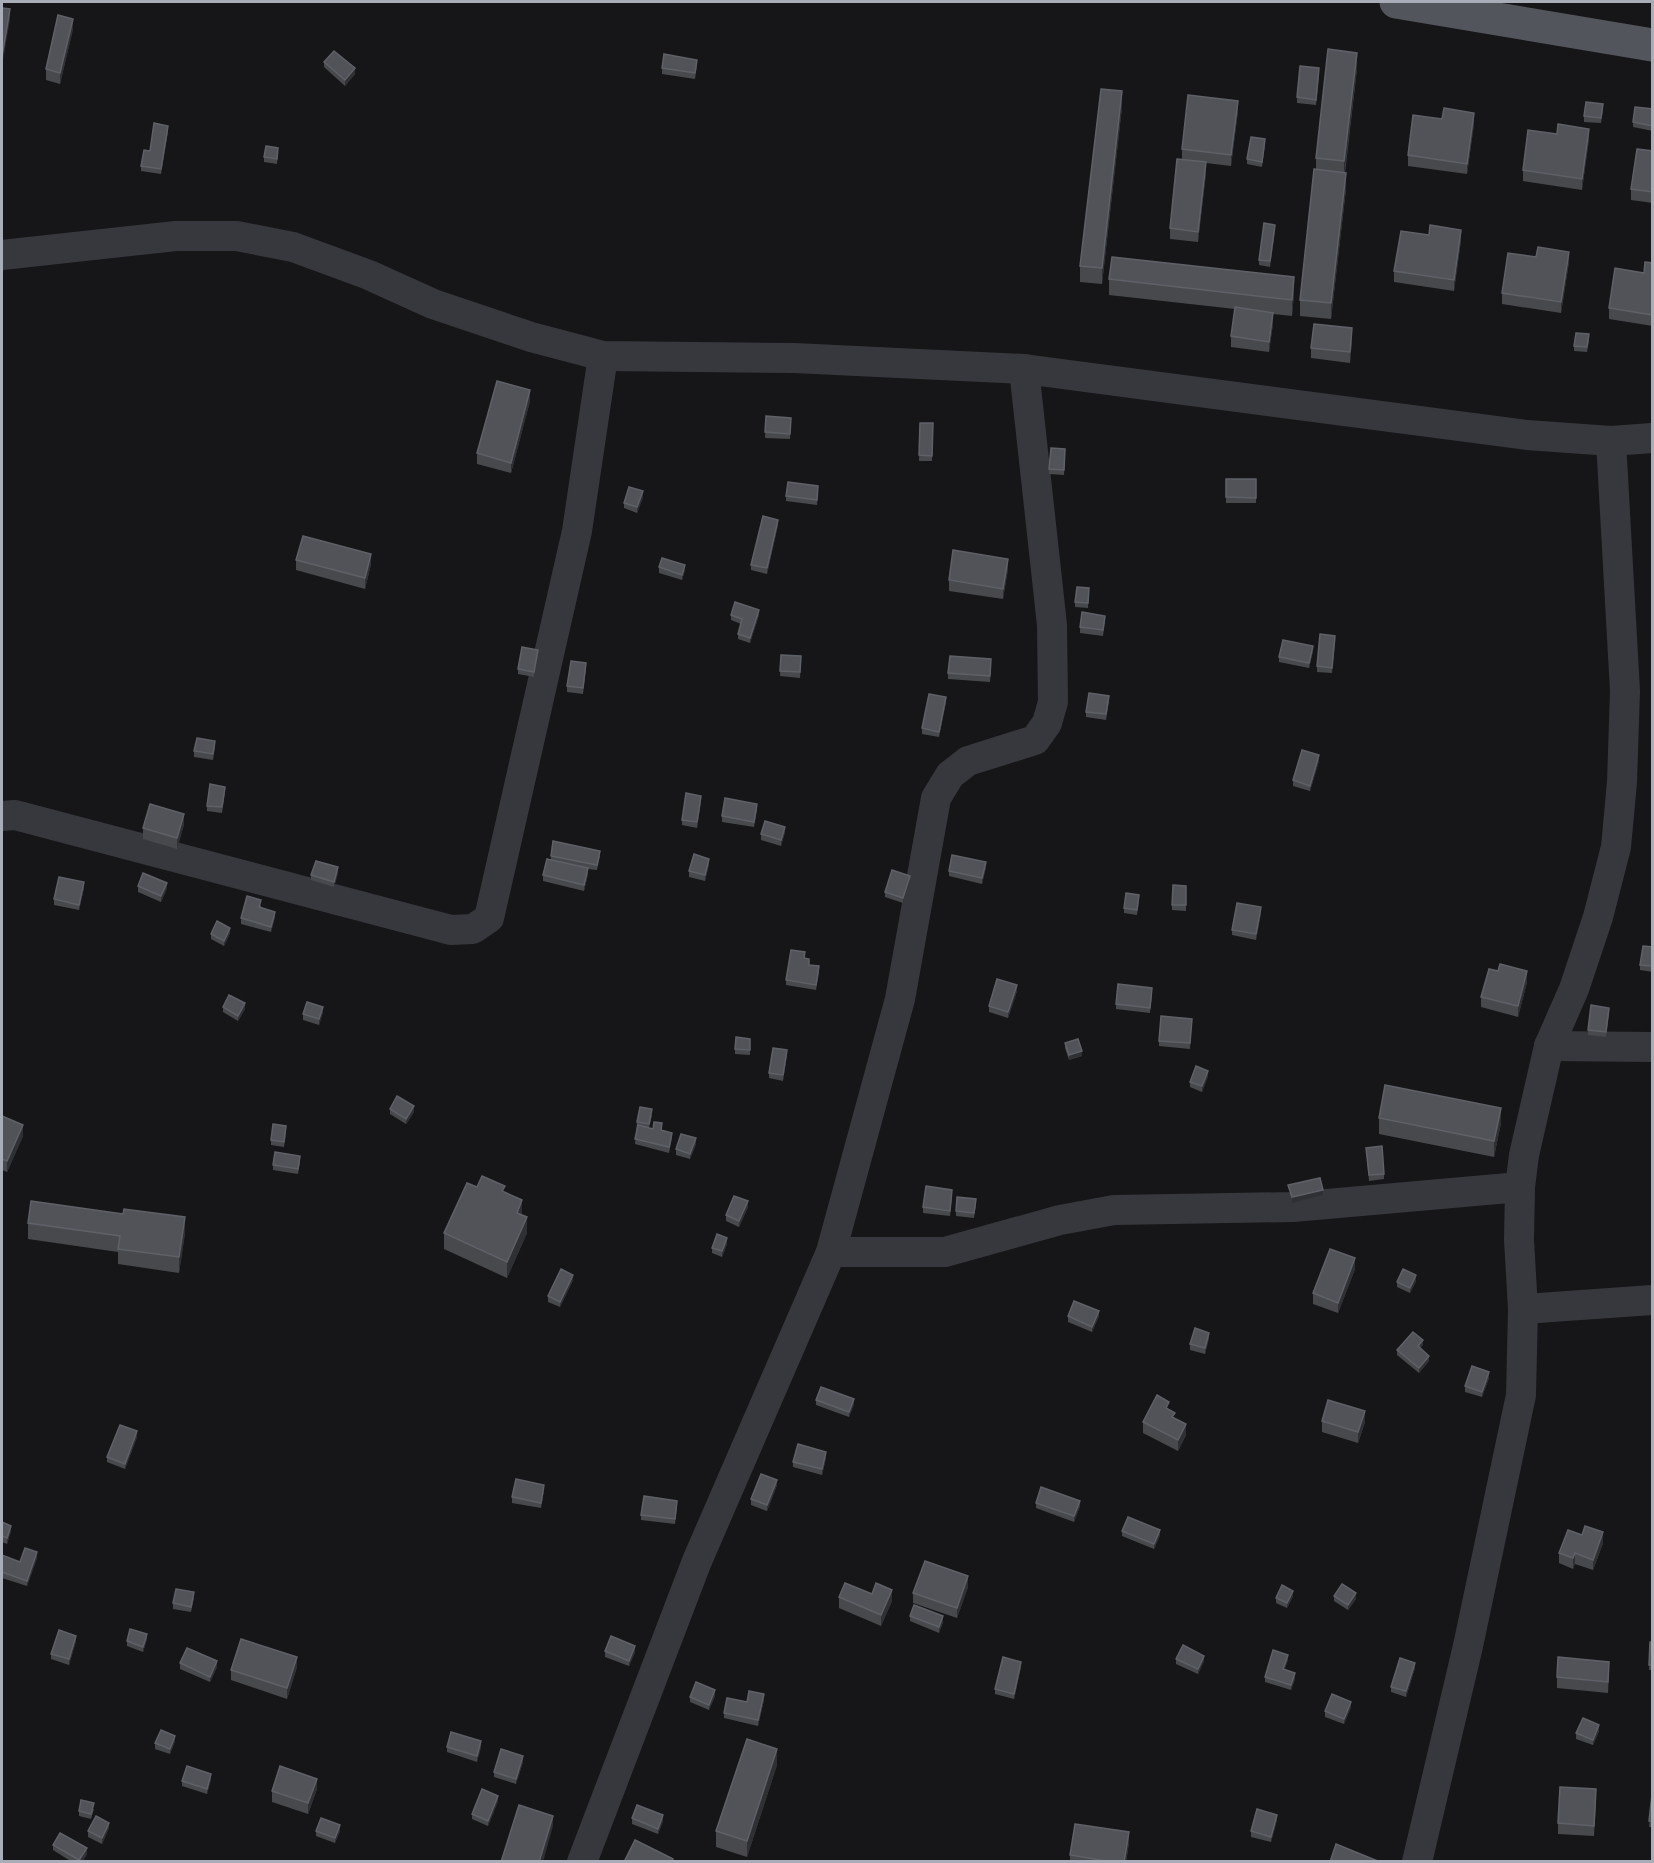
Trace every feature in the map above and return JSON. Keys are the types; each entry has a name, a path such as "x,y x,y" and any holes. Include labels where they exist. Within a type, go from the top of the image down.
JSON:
{"main road":[{"path":"1396,2 1653,45"}],"street":[{"path":"2,255 176,236 237,236 293,247 369,275 433,304 531,337 603,356 794,358 1024,369 1527,435 1611,441 1653,438"},
{"path":"2,816 15,815 451,930 473,929 489,918 577,531 603,356"},
{"path":"582,1862 697,1561 831,1252 900,999 936,798 950,775 968,761 1035,740 1047,723 1053,702 1052,625 1024,369"},
{"path":"1417,1862 1467,1646 1521,1395 1523,1309 1519,1240 1520,1187 1534,1109 1549,1046 1574,989 1598,917 1616,847 1622,782 1624,691 1611,441"},
{"path":"1549,1046 1653,1047"},
{"path":"831,1252 945,1252 1060,1220 1114,1210 1293,1207 1520,1187"},
{"path":"1523,1309 1653,1300"}],"building":[{"path":"2,8 10,9 2,56"},
{"path":"58,15 73,19 60,73 46,69"},
{"path":"1328,49 1357,53 1344,161 1316,158"},
{"path":"334,51 355,68 345,80 324,62"},
{"path":"664,54 697,60 695,73 662,68"},
{"path":"1300,66 1319,68 1316,100 1297,97"},
{"path":"1101,89 1122,91 1102,268 1080,266"},
{"path":"1188,95 1238,101 1231,155 1182,149"},
{"path":"1586,102 1603,104 1601,118 1584,116"},
{"path":"1635,107 1653,109 1653,126 1633,122"},
{"path":"1444,108 1474,113 1467,164 1408,155 1413,115 1442,119"},
{"path":"154,123 168,126 161,169 141,166 144,150 150,151"},
{"path":"1558,124 1589,129 1582,179 1523,170 1528,130 1557,134"},
{"path":"1251,137 1265,139 1262,162 1247,159"},
{"path":"266,146 278,148 277,159 264,157"},
{"path":"1637,149 1653,151 1653,192 1631,189"},
{"path":"1177,159 1206,162 1198,232 1170,228"},
{"path":"1314,169 1346,173 1331,303 1300,300"},
{"path":"1264,223 1275,225 1270,261 1259,260"},
{"path":"1430,225 1461,230 1454,280 1394,271 1401,231 1429,235"},
{"path":"1538,247 1569,252 1561,302 1502,293 1508,253 1536,257"},
{"path":"1112,257 1294,277 1292,300 1109,279"},
{"path":"1645,262 1653,263 1653,315 1609,308 1615,268 1644,273"},
{"path":"1235,307 1273,313 1269,342 1231,336"},
{"path":"1314,324 1352,328 1350,352 1311,348"},
{"path":"1576,333 1589,334 1587,347 1574,346"},
{"path":"497,381 530,390 511,463 477,453"},
{"path":"766,416 791,418 790,434 765,432"},
{"path":"920,423 933,423 932,456 919,455"},
{"path":"1051,448 1065,449 1064,470 1049,469"},
{"path":"1226,479 1256,479 1256,498 1226,497"},
{"path":"788,482 818,486 817,500 786,496"},
{"path":"629,487 643,491 637,507 624,503"},
{"path":"763,516 778,520 767,568 751,565"},
{"path":"303,536 371,554 365,578 296,560"},
{"path":"953,550 1008,559 1003,589 949,580"},
{"path":"662,558 685,565 682,575 659,567"},
{"path":"1077,587 1089,588 1088,603 1075,602"},
{"path":"735,602 759,610 750,638 738,634 742,619 731,615"},
{"path":"1082,612 1105,616 1103,630 1080,627"},
{"path":"1320,634 1335,636 1332,668 1317,666"},
{"path":"1283,640 1313,646 1309,663 1279,657"},
{"path":"522,647 538,650 534,672 518,669"},
{"path":"781,655 801,656 800,672 780,671"},
{"path":"950,656 991,659 990,676 948,673"},
{"path":"571,661 586,663 583,688 567,686"},
{"path":"1089,693 1109,696 1106,714 1086,712"},
{"path":"929,694 946,697 939,732 922,728"},
{"path":"197,738 215,741 213,754 194,751"},
{"path":"1302,750 1319,755 1310,786 1293,780"},
{"path":"210,784 225,787 222,807 207,806"},
{"path":"686,793 701,796 697,822 682,820"},
{"path":"725,798 757,804 754,822 722,816"},
{"path":"150,804 184,814 177,838 143,828"},
{"path":"765,821 785,827 781,840 761,834"},
{"path":"553,841 600,851 597,865 551,856"},
{"path":"694,854 709,859 705,875 689,871"},
{"path":"952,855 986,862 982,878 949,871"},
{"path":"547,859 588,868 584,885 543,875"},
{"path":"316,861 338,867 334,882 311,875"},
{"path":"892,870 910,876 903,898 885,892"},
{"path":"143,873 167,883 161,896 138,886"},
{"path":"59,877 84,882 79,905 54,899"},
{"path":"1173,885 1186,886 1186,905 1172,905"},
{"path":"1126,893 1139,895 1137,910 1124,908"},
{"path":"247,896 261,900 259,907 275,912 271,927 241,918"},
{"path":"1237,903 1261,907 1256,934 1232,930"},
{"path":"217,921 230,928 224,941 211,934"},
{"path":"1643,946 1653,947 1653,966 1640,965"},
{"path":"791,950 805,952 804,958 809,959 809,965 819,966 816,985 786,980"},
{"path":"1500,964 1527,971 1518,1006 1481,997 1489,969 1498,971"},
{"path":"997,979 1017,985 1008,1012 989,1006"},
{"path":"1118,984 1152,988 1150,1008 1116,1004"},
{"path":"229,995 245,1003 238,1016 223,1007"},
{"path":"307,1002 323,1007 319,1019 303,1014"},
{"path":"1591,1005 1609,1008 1606,1032 1588,1030"},
{"path":"1161,1016 1192,1019 1190,1043 1159,1041"},
{"path":"736,1037 750,1039 750,1050 735,1049"},
{"path":"1078,1039 1082,1051 1069,1055 1065,1043"},
{"path":"773,1048 787,1050 783,1075 769,1073"},
{"path":"1196,1066 1208,1071 1202,1086 1190,1082"},
{"path":"1385,1085 1501,1108 1494,1141 1379,1118"},
{"path":"397,1096 414,1106 406,1119 390,1109"},
{"path":"640,1107 652,1109 649,1124 637,1122"},
{"path":"2,1116 23,1125 7,1161 2,1159"},
{"path":"654,1122 662,1123 661,1130 672,1133 669,1147 635,1139 638,1125 653,1129"},
{"path":"273,1124 286,1126 284,1142 271,1140"},
{"path":"681,1134 696,1138 690,1154 676,1149"},
{"path":"1382,1146 1384,1174 1369,1175 1366,1148"},
{"path":"275,1152 300,1156 298,1169 273,1165"},
{"path":"482,1176 505,1186 502,1191 522,1200 517,1213 527,1217 507,1262 444,1233 467,1183 477,1187"},
{"path":"1320,1178 1323,1190 1292,1197 1288,1185"},
{"path":"926,1186 952,1190 950,1211 923,1207"},
{"path":"734,1196 748,1201 739,1221 726,1215"},
{"path":"957,1197 976,1199 974,1213 956,1211"},
{"path":"31,1201 123,1214 124,1209 185,1217 179,1257 118,1249 120,1236 28,1223"},
{"path":"717,1234 727,1238 722,1251 712,1248"},
{"path":"1330,1249 1355,1258 1338,1303 1313,1293"},
{"path":"561,1269 573,1275 560,1302 548,1296"},
{"path":"1403,1269 1416,1275 1410,1288 1397,1282"},
{"path":"1074,1301 1099,1311 1092,1327 1068,1316"},
{"path":"1195,1328 1209,1333 1205,1348 1190,1344"},
{"path":"1413,1332 1423,1340 1418,1346 1429,1356 1419,1368 1397,1350"},
{"path":"1472,1366 1489,1372 1482,1392 1465,1386"},
{"path":"821,1387 854,1399 849,1412 816,1400"},
{"path":"1157,1395 1169,1402 1166,1408 1175,1413 1172,1417 1186,1424 1178,1440 1143,1422"},
{"path":"1328,1400 1365,1411 1358,1432 1322,1421"},
{"path":"120,1425 137,1431 125,1464 107,1457"},
{"path":"798,1444 826,1452 822,1469 793,1462"},
{"path":"761,1474 777,1480 767,1505 751,1499"},
{"path":"516,1479 544,1485 541,1503 512,1497"},
{"path":"1041,1487 1080,1501 1074,1516 1036,1503"},
{"path":"644,1496 677,1501 675,1519 641,1515"},
{"path":"1128,1517 1160,1530 1154,1544 1122,1531"},
{"path":"2,1522 11,1526 7,1538 2,1536"},
{"path":"1585,1526 1603,1532 1593,1560 1575,1553 1573,1558 1559,1553 1568,1530 1582,1535"},
{"path":"25,1548 37,1552 27,1581 2,1572 2,1555 20,1562"},
{"path":"925,1561 968,1576 957,1608 913,1593"},
{"path":"845,1583 872,1594 876,1583 892,1590 881,1615 839,1597"},
{"path":"1342,1584 1356,1593 1348,1605 1334,1596"},
{"path":"1282,1585 1293,1591 1287,1603 1276,1598"},
{"path":"176,1589 194,1592 191,1607 173,1603"},
{"path":"914,1605 943,1616 939,1627 910,1616"},
{"path":"130,1629 147,1634 143,1647 127,1641"},
{"path":"59,1630 76,1636 69,1659 51,1654"},
{"path":"611,1636 635,1646 629,1661 605,1651"},
{"path":"241,1639 297,1657 287,1688 231,1670"},
{"path":"1650,1642 1653,1642 1653,1665 1649,1665"},
{"path":"1183,1645 1204,1656 1198,1669 1176,1659"},
{"path":"187,1648 217,1661 210,1677 180,1663"},
{"path":"1273,1650 1288,1655 1283,1669 1295,1673 1291,1685 1265,1677"},
{"path":"1003,1657 1021,1662 1014,1694 995,1689"},
{"path":"1558,1657 1609,1662 1608,1682 1557,1677"},
{"path":"1400,1658 1415,1663 1406,1691 1391,1687"},
{"path":"696,1682 715,1690 709,1705 690,1697"},
{"path":"749,1691 764,1694 758,1720 724,1713 727,1698 747,1702"},
{"path":"1332,1694 1351,1702 1344,1719 1325,1711"},
{"path":"1583,1718 1599,1725 1593,1740 1576,1733"},
{"path":"161,1730 175,1736 170,1749 155,1743"},
{"path":"451,1732 481,1741 477,1756 447,1747"},
{"path":"747,1739 777,1749 747,1841 716,1831"},
{"path":"501,1749 523,1756 516,1779 494,1772"},
{"path":"187,1766 211,1774 207,1789 182,1781"},
{"path":"280,1766 317,1779 308,1803 272,1791"},
{"path":"1653,1786 1653,1822 1649,1821"},
{"path":"1560,1787 1596,1789 1594,1826 1558,1823"},
{"path":"482,1789 498,1796 488,1821 472,1814"},
{"path":"81,1800 94,1803 91,1814 79,1811"},
{"path":"519,1805 553,1816 539,1862 501,1862"},
{"path":"637,1805 663,1815 658,1829 632,1818"},
{"path":"1257,1809 1277,1815 1271,1837 1251,1831"},
{"path":"96,1816 109,1823 102,1838 88,1831"},
{"path":"321,1818 340,1825 335,1838 316,1831"},
{"path":"1075,1824 1129,1832 1124,1862 1070,1855"},
{"path":"60,1833 87,1848 79,1860 53,1845"},
{"path":"635,1840 673,1859 672,1862 624,1862"},
{"path":"1336,1844 1380,1862 1330,1862"}]}
